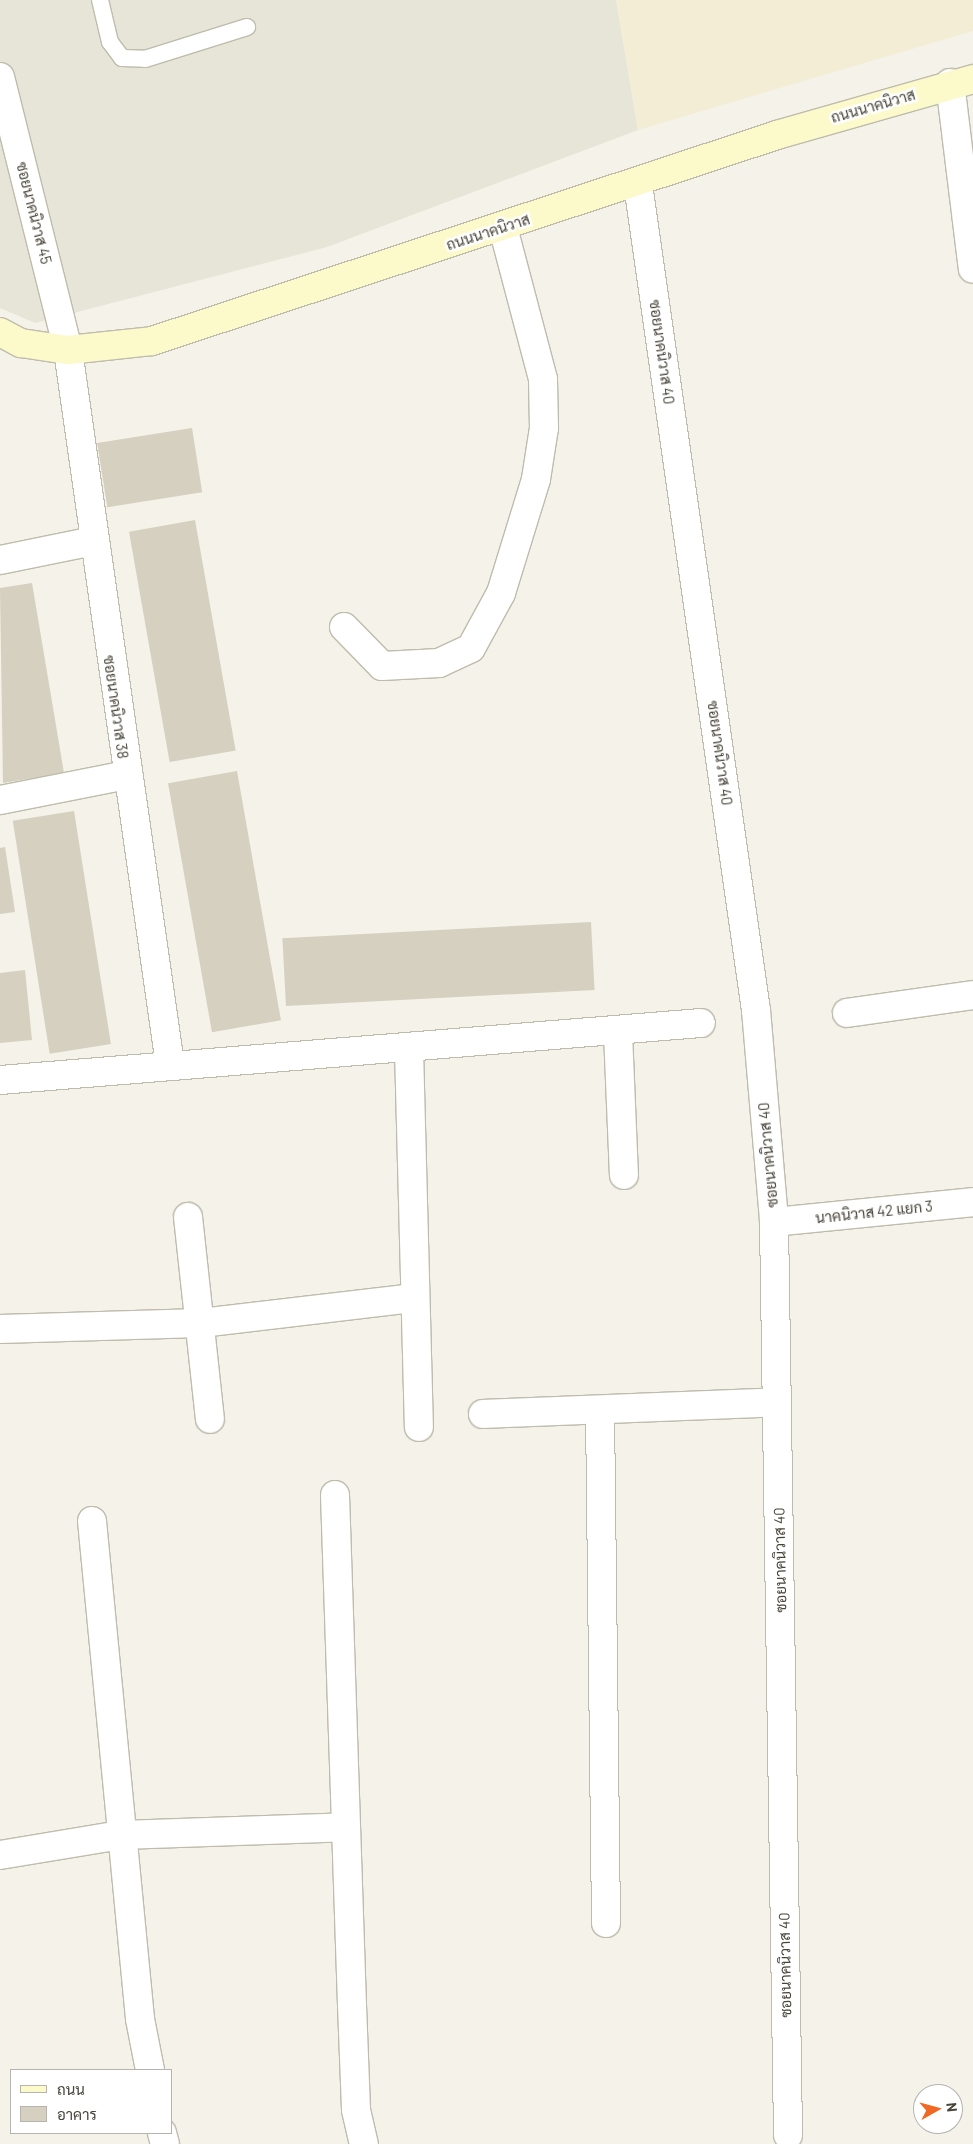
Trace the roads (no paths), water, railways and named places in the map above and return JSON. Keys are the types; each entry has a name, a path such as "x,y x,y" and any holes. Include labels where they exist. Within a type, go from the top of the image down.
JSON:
{"main road":[{"name":"ถนนนาคนิวาส","path":"0,332 21,343 68,350 152,340 638,184 777,134 962,81"}],"street":[{"name":"ซอยนาคนิวาส 45","path":"0,77 68,350"},
{"path":"962,81 973,269"},
{"name":"ซอยนาคนิวาส 40","path":"638,184 756,1010 774,1222 788,2135"},
{"path":"344,627 382,666 439,663 471,648 501,593 536,479 544,428 543,379 503,228"},
{"name":"ซอยนาคนิวาส 38","path":"68,350 126,775 170,1064"},
{"path":"0,560 93,541"},
{"path":"0,800 126,775"},
{"path":"847,1013 973,995"},
{"path":"0,1080 170,1064 618,1034 701,1023"},
{"path":"618,1034 624,1175"},
{"path":"409,1049 419,1427"},
{"name":"นาคนิวาส 42 แยก 3","path":"774,1222 973,1202"},
{"path":"188,1216 210,1419"},
{"path":"0,1329 201,1323 415,1298"},
{"path":"484,1414 778,1402"},
{"path":"600,1410 606,1923"},
{"path":"335,1495 356,2110 364,2144"},
{"path":"92,1521 140,2019 150,2069"},
{"path":"0,1855 121,1835 346,1827"}],"lane":[{"path":"100,0 110,42 122,58 144,60 247,27"}]}
